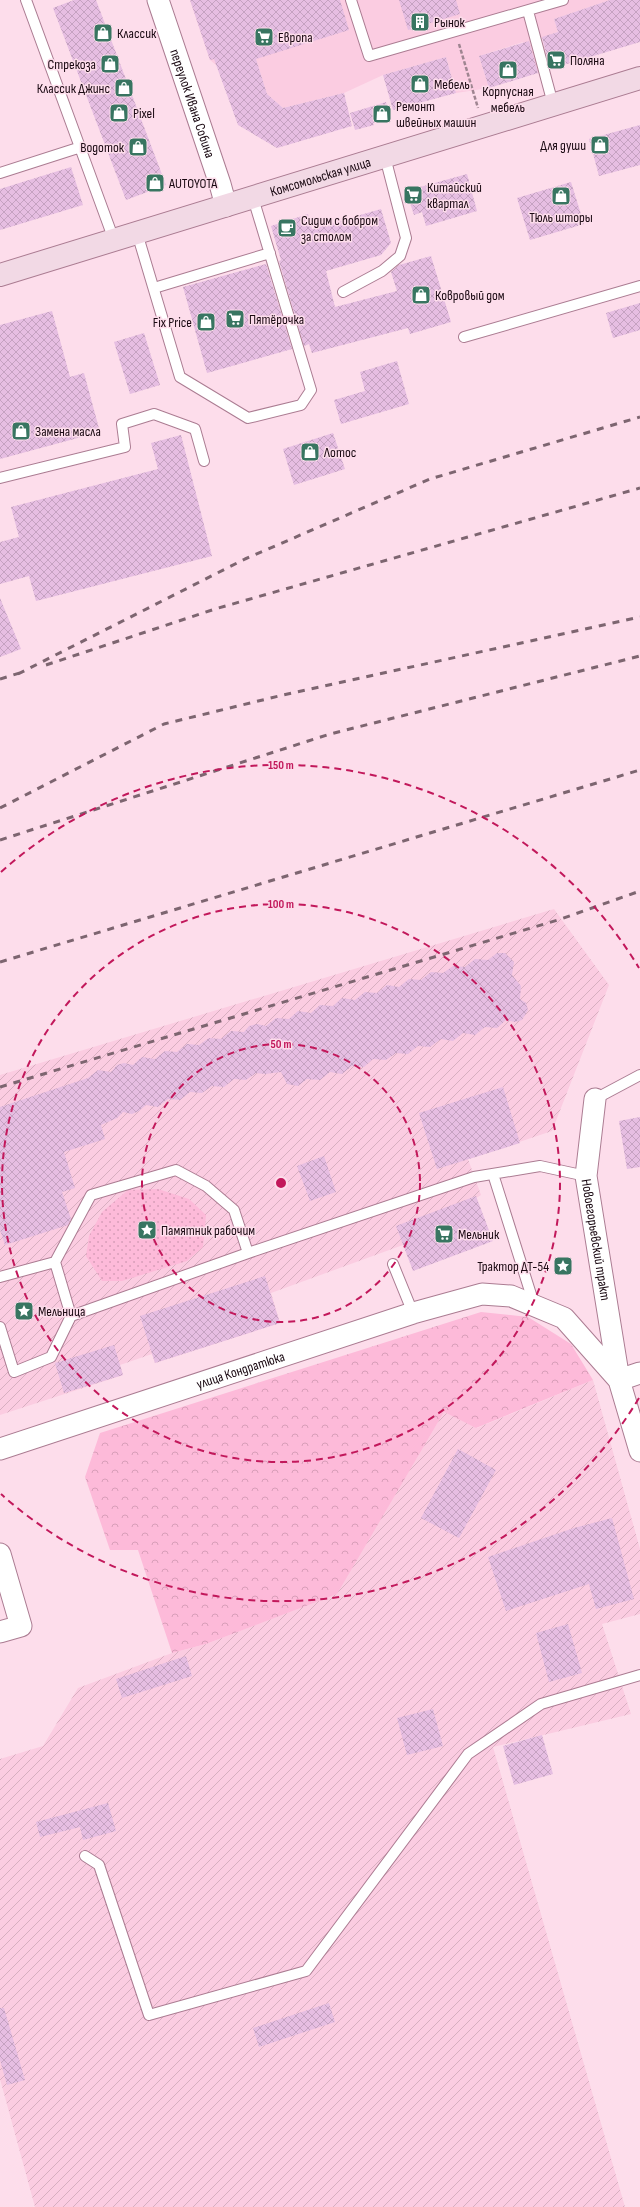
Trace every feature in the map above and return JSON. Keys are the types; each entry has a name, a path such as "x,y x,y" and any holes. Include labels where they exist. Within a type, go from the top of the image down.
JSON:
{"main road":[{"name":"Комсомольская улица","path":"0,276 640,78"}],"street":[{"name":"переулок Ивана Собина","path":"158,0 226,206"},
{"name":"Новоегорьевский тракт","path":"595,1099 586,1176 619,1380 640,1452"},
{"name":"Новоегорьевский тракт","path":"482,1294 510,1296 564,1318 619,1380"},
{"name":"улица Кондратюка","path":"0,1449 413,1313 482,1294"},
{"path":"619,1380 640,1373"},
{"path":"0,1554 21,1626 0,1632"}],"lane":[{"path":"26,0 114,240"},
{"path":"351,0 369,56 563,0"},
{"path":"528,11 553,104"},
{"path":"0,173 81,147"},
{"path":"343,292 382,271 400,256 406,238 385,157"},
{"path":"137,233 180,377 248,418 301,405 311,390 253,198"},
{"path":"154,288 270,253"},
{"path":"464,337 640,286"},
{"path":"0,478 125,447 122,424 154,414 195,430 204,461"},
{"path":"595,1099 640,1075"},
{"path":"71,1316 248,1253 474,1177 540,1166 586,1176"},
{"path":"0,1326 14,1372 51,1357 71,1316 55,1262 91,1195 176,1170 206,1186 234,1210 248,1253"},
{"path":"493,1174 534,1306"},
{"path":"0,1277 55,1262"},
{"path":"393,1264 413,1313"},
{"path":"85,1856 99,1865 149,2015 306,1971 468,1754 541,1704 640,1675"}],"path":[{"path":"455,32 483,126"}],"shaded area":[{"path":"190,0 610,0 554,19 558,32 541,38 551,69 534,74 523,42 479,56 489,88 456,93 446,57 383,75 344,93 283,108 267,94 254,53 216,65 210,60"},
{"path":"554,909 609,985 552,1131 468,1159 481,1195 403,1245 271,1293 280,1323 155,1363 152,1354 120,1365 123,1375 0,1415 0,1075"},
{"path":"593,1380 640,1549 640,1614 602,1624 631,1714 493,1747 625,2207 35,2207 0,2079 0,1759 43,1746 78,1688 172,1653 206,1644 336,1594 444,1412 477,1428"}],"green space":[{"path":"158,1189 189,1199 206,1215 203,1247 187,1261 122,1281 102,1281 86,1256 89,1236 102,1212 128,1190"},
{"path":"481,1312 528,1317 571,1344 593,1380 476,1428 444,1412 337,1594 206,1644 172,1653 138,1550 110,1550 85,1477 100,1433"}],"building":[{"path":"74,0 96,0 166,185 126,200 53,8"},
{"path":"190,0 340,0 349,30 256,59 267,94 283,108 344,93 352,126 277,148 238,125 214,59 210,60"},
{"name":"Рынок","path":"399,0 456,0 460,14 408,30"},
{"path":"610,0 640,0 640,42 550,69 542,37 558,32 554,19"},
{"path":"529,41 538,73 489,88 479,56"},
{"name":"Мебель","path":"446,57 456,93 393,110 383,75"},
{"path":"386,102 390,117 373,123 374,125 355,130 350,113"},
{"path":"640,125 640,165 599,176 589,139"},
{"path":"71,167 83,205 0,230 0,189"},
{"path":"467,174 477,211 426,226 422,212 414,215 406,191"},
{"path":"571,182 584,224 530,240 517,198"},
{"path":"381,209 391,243 381,255 326,271 335,307 397,291 391,272 399,265 431,256 451,322 410,334 408,328 312,353 309,344 304,346 279,261 281,260 271,226 308,214 312,229"},
{"name":"Пятёрочка","path":"266,264 292,349 207,373 183,287"},
{"path":"640,303 640,330 613,338 606,313"},
{"path":"52,311 70,377 84,373 100,432 0,459 0,325"},
{"path":"144,333 160,385 130,394 114,342"},
{"path":"397,361 409,404 341,424 334,400 365,391 360,372"},
{"path":"333,433 345,469 294,485 283,449"},
{"path":"181,435 212,556 36,601 29,576 0,584 0,542 19,537 11,507 158,469 151,443"},
{"path":"0,598 21,649 0,657"},
{"path":"497,953 505,953 514,962 512,975 521,986 520,999 526,1003 528,1010 522,1020 515,1022 506,1020 497,1028 485,1027 475,1035 463,1033 453,1041 441,1039 430,1047 418,1046 408,1054 396,1053 386,1060 373,1059 364,1067 352,1066 342,1074 330,1072 320,1080 307,1079 298,1086 287,1084 281,1072 265,1074 256,1073 246,1080 234,1079 224,1087 212,1086 202,1093 190,1092 180,1100 168,1099 158,1107 146,1105 139,1111 132,1114 123,1112 117,1118 101,1125 105,1139 64,1152 75,1188 62,1192 71,1219 68,1225 5,1245 0,1230 0,1107 88,1078 98,1070 111,1072 117,1065 124,1063 133,1065 142,1057 155,1059 165,1051 177,1052 187,1044 199,1045 209,1038 221,1039 231,1031 244,1032 249,1026 257,1024 266,1026 276,1018 289,1019 298,1011 311,1013 320,1005 333,1006 342,998 355,1000 365,992 377,993 387,985 399,987 409,979 421,980 431,972 443,973 453,966 465,967 475,959 488,960"},
{"path":"503,1087 520,1143 437,1169 419,1113"},
{"path":"640,1117 640,1167 627,1169 619,1121"},
{"path":"324,1156 336,1192 310,1201 297,1166"},
{"name":"Мельник","path":"476,1196 493,1241 413,1271 396,1226"},
{"path":"265,1276 280,1323 155,1363 140,1316"},
{"path":"114,1345 123,1375 64,1393 55,1363"},
{"path":"458,1449 496,1470 459,1538 421,1518"},
{"path":"612,1518 634,1599 596,1609 589,1584 506,1611 488,1557 574,1528"},
{"path":"568,1624 582,1673 549,1682 536,1633"},
{"path":"186,1656 192,1676 122,1698 116,1679"},
{"path":"433,1709 443,1746 407,1755 397,1718"},
{"path":"542,1735 553,1774 514,1785 503,1746"},
{"path":"108,1803 116,1831 83,1840 80,1827 40,1837 36,1822"},
{"path":"329,2003 335,2022 259,2047 253,2028"},
{"path":"0,2008 4,2008 25,2080 7,2085 0,2060"}],"railway":[{"path":"18,674 245,559 430,479 640,417"},
{"path":"46,665 215,609 640,488"},
{"path":"0,808 164,724 283,695 640,617"},
{"path":"0,840 330,734 640,656"},
{"path":"0,679 23,672"},
{"path":"0,962 640,770"},
{"path":"0,1087 561,919 640,891"}],"place":[{"name":"Рынок","path":"420,22"},
{"name":"Классик","path":"103,33"},
{"name":"Европа","path":"264,37"},
{"name":"Поляна","path":"556,60"},
{"name":"Стрекоза","path":"110,64"},
{"name":"Корпусная мебель","path":"508,70"},
{"name":"Мебель","path":"420,84"},
{"name":"Классик Джинс","path":"124,88"},
{"name":"Pixel","path":"119,113"},
{"name":"Ремонт швейных машин","path":"382,114"},
{"name":"Для души","path":"600,145"},
{"name":"Водоток","path":"138,147"},
{"name":"AUTOYOTA","path":"155,183"},
{"name":"Китайский квартал","path":"413,195"},
{"name":"Тюль шторы","path":"561,196"},
{"name":"Сидим с бобром за столом","path":"287,228"},
{"name":"Ковровый дом","path":"421,295"},
{"name":"Пятёрочка","path":"235,319"},
{"name":"Fix Price","path":"206,322"},
{"name":"Замена масла","path":"21,431"},
{"name":"Лотос","path":"310,452"},
{"name":"Памятник рабочим","path":"147,1230"},
{"name":"Мельник","path":"444,1234"},
{"name":"Трактор ДТ-54","path":"563,1266"},
{"name":"Мельница","path":"24,1311"}]}
